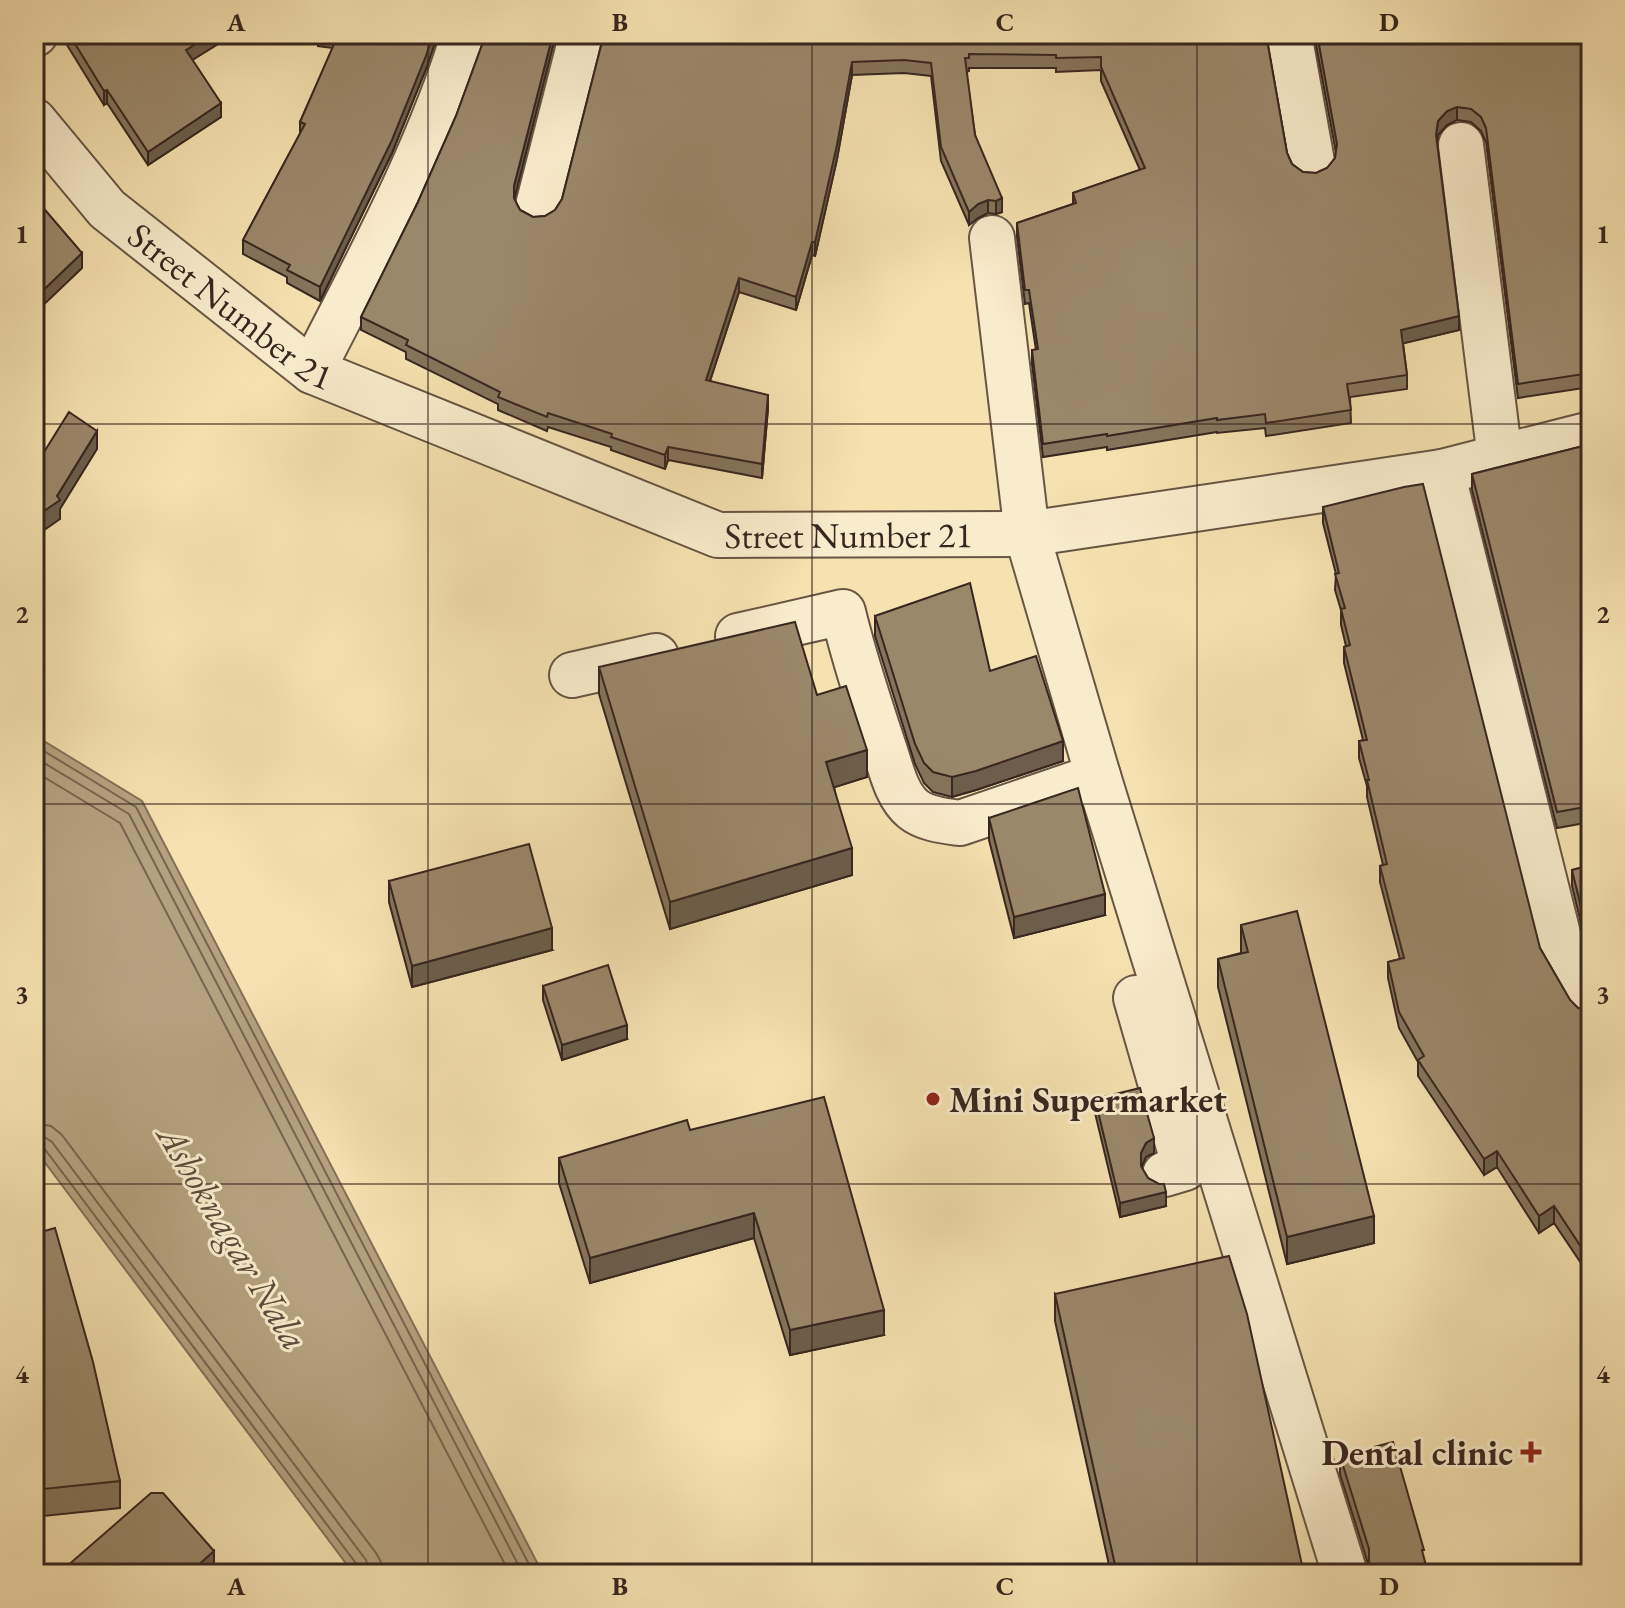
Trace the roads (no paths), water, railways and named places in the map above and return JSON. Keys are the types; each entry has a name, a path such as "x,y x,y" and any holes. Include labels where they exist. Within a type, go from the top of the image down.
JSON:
{"street":[{"path":"312,371 394,211 452,73 464,34"},
{"path":"538,206 582,34"},
{"path":"1289,34 1312,162"},
{"name":"Street Number 21","path":"34,121 107,209 312,371 718,535 1027,534 1442,472 1591,434"},
{"path":"1461,145 1500,458"},
{"path":"992,238 1027,534 1098,776 1185,1168 1165,1174"},
{"path":"1442,472 1564,958 1591,1003"},
{"path":"572,675 843,612 900,793 914,810 937,819 960,823 1098,776"},
{"path":"1125,908 1345,1574"}],"water":[{"name":"Ashoknagar Nala","path":"34,735 142,801 543,1574 354,1574 34,1148"}],"place":[{"name":"Mini Supermarket","path":"933,1099"},
{"name":"Dental clinic","path":"1531,1452"}]}
